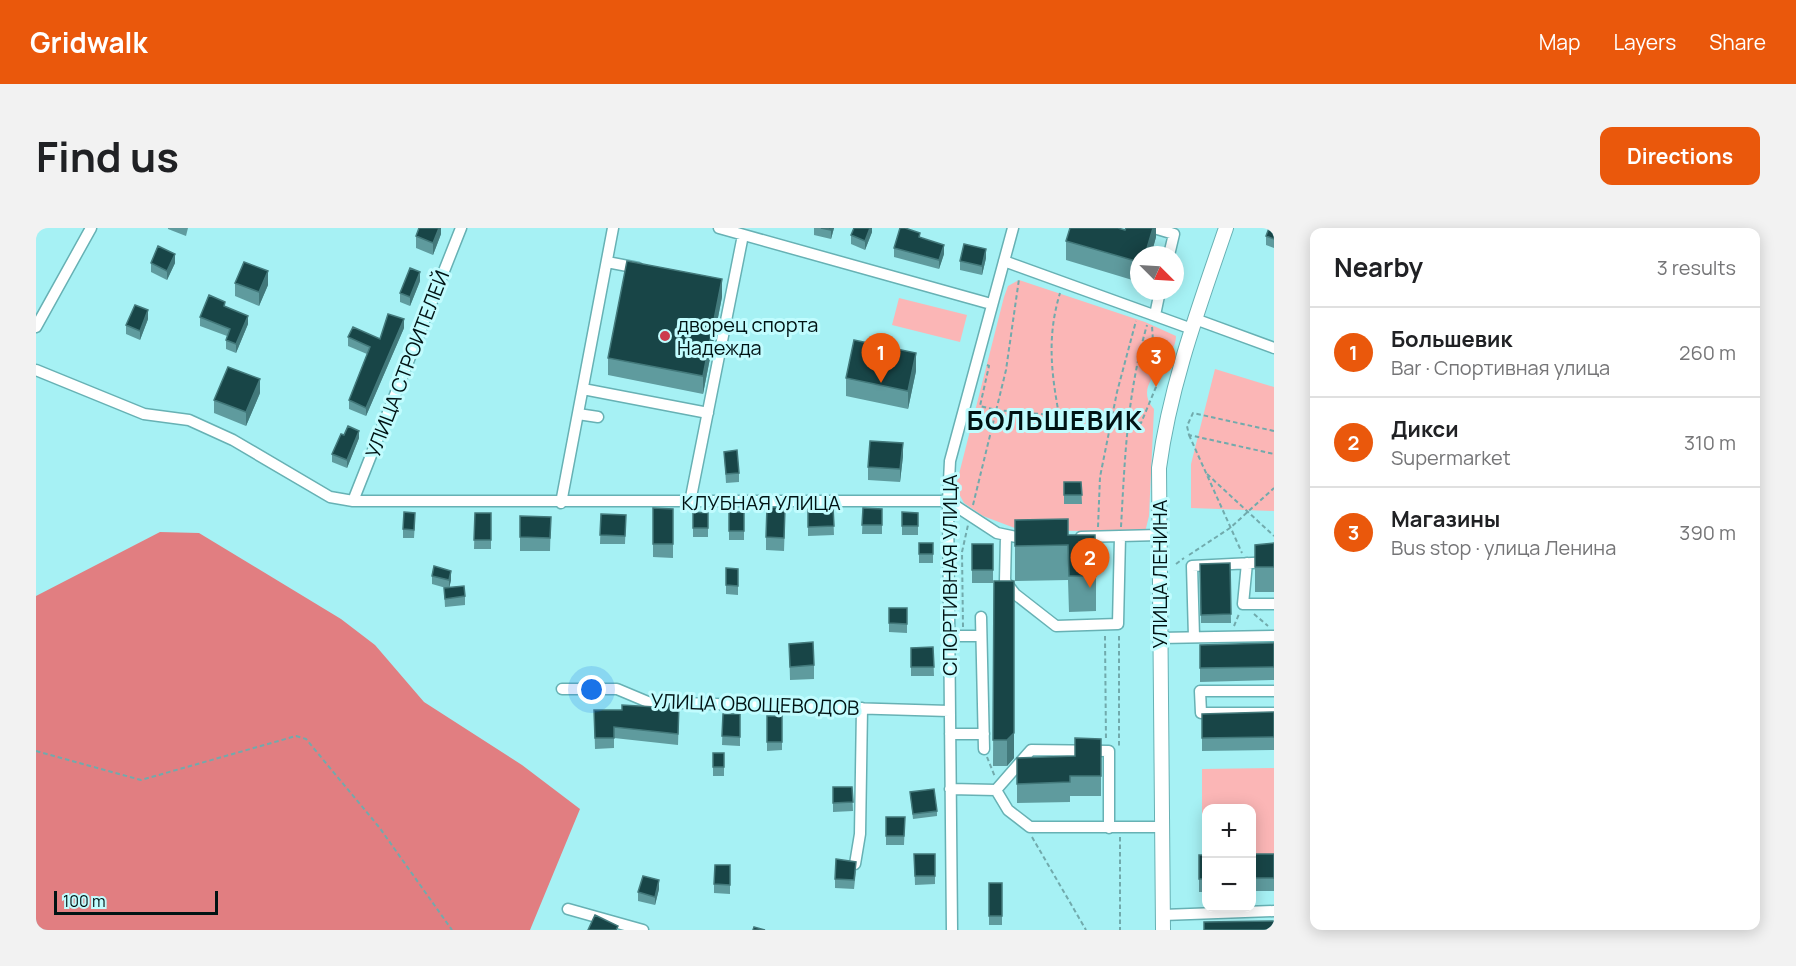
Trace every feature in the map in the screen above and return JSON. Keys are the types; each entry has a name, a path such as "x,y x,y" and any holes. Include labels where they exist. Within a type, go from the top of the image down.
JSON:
{"main road":[{"name":"УЛИЦА ЛЕНИНА","path":"1163,930 1159,468 1165,421 1226,228"}],"street":[{"path":"36,327 91,228"},
{"name":"УЛИЦА СТРОИТЕЛЕЙ","path":"354,501 461,228"},
{"path":"561,503 613,228"},
{"path":"719,228 991,303"},
{"name":"СПОРТИВНАЯ УЛИЦА","path":"952,930 948,501 950,461 1013,228"},
{"path":"1154,228 1174,234 1171,246"},
{"path":"690,502 693,460 708,412 727,286 743,235"},
{"path":"1004,261 1139,310 1274,348"},
{"path":"607,262 653,271"},
{"path":"1153,314 1157,300"},
{"name":"КЛУБНАЯ УЛИЦА","path":"36,370 144,414 189,420 233,440 330,496 354,501 561,503 948,501"},
{"path":"583,389 708,412"},
{"path":"578,414 598,417"},
{"path":"948,501 997,534 1021,539 1043,538"},
{"path":"1065,538 1159,535"},
{"path":"1006,536 1005,581 1015,594 1056,626 1118,624 1120,536"},
{"path":"1194,637 1192,566 1274,561"},
{"path":"1247,563 1243,604 1274,604"},
{"path":"981,617 984,749"},
{"path":"1160,638 1274,634"},
{"path":"949,636 981,636"},
{"name":"УЛИЦА ОВОЩЕВОДОВ","path":"562,689 617,689 648,702 949,711"},
{"path":"1274,690 1200,691 1201,713 1274,713"},
{"path":"855,864 860,834 862,708"},
{"path":"950,734 984,734"},
{"path":"951,789 997,788 1031,750 1109,751 1109,828"},
{"path":"997,788 1008,810 1030,827 1162,827"},
{"path":"568,909 643,930"},
{"path":"1163,915 1274,911"}],"path":[{"path":"963,636 962,552 996,410 1015,318 1021,267"},
{"path":"1060,416 1050,356 1054,314 1063,282"},
{"path":"1098,536 1100,477 1139,310"},
{"path":"975,363 989,366 980,406 996,410 1141,423 1156,387 1153,314"},
{"path":"1120,536 1127,422 1134,369 1153,314"},
{"path":"1247,563 1204,472 1187,426 1193,414 1274,431"},
{"path":"1189,435 1274,454"},
{"path":"1204,472 1274,536"},
{"path":"1176,564 1230,528 1274,488"},
{"path":"1230,637 1243,604 1274,634"},
{"path":"1105,624 1106,751"},
{"path":"36,751 141,780 296,736 306,739 379,827 452,930"},
{"path":"984,749 997,788"},
{"path":"1027,830 1086,930"}],"shaded area":[{"path":"1019,280 1145,322 1176,336 1174,346 1150,381 1147,390 1148,399 1154,409 1149,516 1145,532 1020,530 983,516 964,503 958,492 957,482 1004,297 1008,286"},
{"path":"899,298 967,315 960,342 892,325"},
{"path":"1215,369 1274,387 1274,511 1191,508 1191,464"},
{"path":"160,532 199,533 341,619 375,645 424,702 522,765 580,809 530,930 36,930 36,596"},
{"path":"1274,768 1274,854 1256,854 1256,804 1202,804 1202,769"}],"building":[{"path":"419,228 439,228 433,243 416,236"},
{"path":"854,228 870,228 865,241 851,235"},
{"path":"900,228 920,233 919,237 944,245 939,260 894,248"},
{"path":"1070,228 1125,230 1126,228 1153,228 1148,246 1130,246 1130,259 1066,241"},
{"path":"1269,228 1274,228 1274,239 1266,236"},
{"path":"964,244 986,249 982,266 960,261"},
{"path":"158,246 175,254 167,271 151,263"},
{"name":"дворец спорта Надежда","path":"627,261 722,279 703,376 608,358"},
{"path":"244,262 268,271 259,292 235,283"},
{"path":"410,268 420,272 410,297 400,293"},
{"path":"209,295 225,302 224,306 248,316 236,344 226,340 230,329 200,317"},
{"path":"135,305 148,310 140,331 126,325"},
{"path":"388,314 404,319 366,408 349,400 370,347 348,337 353,327 380,339"},
{"path":"854,340 916,353 908,391 846,378"},
{"path":"228,367 260,379 246,412 214,400"},
{"path":"348,426 359,431 347,460 332,454 341,434 344,435"},
{"path":"870,441 903,443 900,469 868,467"},
{"path":"737,450 739,473 726,474 724,452"},
{"path":"1064,482 1081,482 1082,495 1064,495"},
{"path":"767,507 785,508 784,538 766,537"},
{"path":"833,507 834,526 808,527 808,508"},
{"path":"653,508 673,509 673,544 653,544"},
{"path":"863,508 882,509 882,525 862,525"},
{"path":"404,512 415,513 414,530 403,529"},
{"path":"693,512 708,513 708,528 693,528"},
{"path":"729,512 744,512 744,531 729,531"},
{"path":"902,512 918,513 918,526 902,526"},
{"path":"475,513 491,513 491,540 474,540"},
{"path":"601,514 626,515 625,536 600,535"},
{"path":"520,516 551,517 550,538 520,537"},
{"path":"1068,519 1068,535 1095,535 1096,576 1069,576 1068,545 1015,546 1015,520"},
{"path":"919,543 933,543 933,554 919,554"},
{"path":"1274,543 1274,567 1255,567 1255,545"},
{"path":"972,544 993,544 993,570 972,570"},
{"path":"1230,563 1231,614 1201,615 1200,564"},
{"path":"434,566 451,571 449,580 432,576"},
{"path":"726,568 738,569 738,586 726,585"},
{"path":"994,581 1014,581 1014,733 1007,740 993,740"},
{"path":"464,586 465,596 445,599 444,588"},
{"path":"889,608 907,608 907,624 889,623"},
{"path":"813,642 814,665 790,667 789,644"},
{"path":"1274,643 1274,667 1200,668 1200,645"},
{"path":"933,647 934,667 911,667 911,648"},
{"path":"656,703 679,704 678,734 614,727 614,738 595,738 594,710 622,710 622,705 656,707"},
{"path":"1274,712 1274,737 1202,738 1202,714"},
{"path":"723,714 740,714 740,737 722,736"},
{"path":"767,716 782,716 782,742 767,742"},
{"path":"1075,738 1101,739 1101,776 1070,776 1070,782 1017,784 1017,758 1075,756"},
{"path":"713,753 724,753 724,767 713,767"},
{"path":"833,787 852,787 853,802 833,803"},
{"path":"934,789 937,811 913,814 910,792"},
{"path":"886,817 905,817 904,836 886,836"},
{"path":"914,854 935,854 935,876 915,876"},
{"path":"1256,854 1274,854 1274,878 1256,878"},
{"path":"1199,855 1202,855 1202,879 1199,879"},
{"path":"836,859 856,862 854,880 835,879"},
{"path":"715,865 730,865 730,885 714,884"},
{"path":"643,876 659,880 655,897 638,892"},
{"path":"989,883 1002,883 1002,916 989,916"},
{"path":"595,915 618,926 616,930 588,930"},
{"path":"1274,921 1274,930 1204,930 1204,922"}],"place":[{"name":"дворец спорта Надежда","path":"665,336"},
{"name":"Большевик","path":"881,383"},
{"name":"Магазины","path":"1156,387"},
{"name":"Дикси","path":"1090,588"}],"district":[{"name":"БОЛЬШЕВИК","path":"1055,420"}]}
